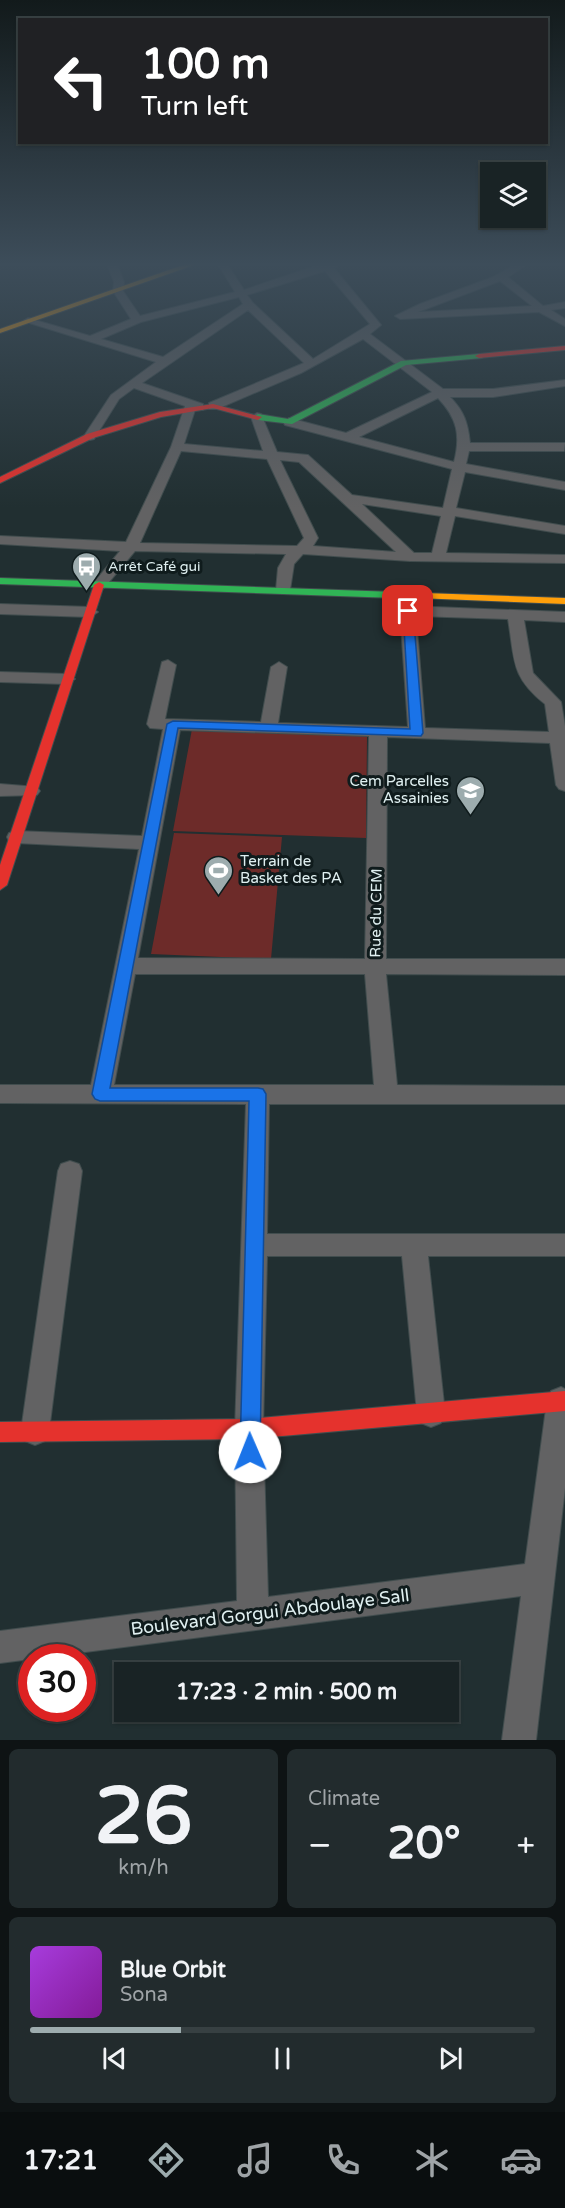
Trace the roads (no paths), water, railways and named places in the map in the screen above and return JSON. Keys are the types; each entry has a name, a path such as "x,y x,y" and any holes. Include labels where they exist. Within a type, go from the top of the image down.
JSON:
{"street":[{"path":"113,345 165,361"},
{"path":"90,436 115,397 189,345"},
{"path":"292,345 311,363"},
{"path":"1,478 90,436 117,426 201,407 311,363 345,345"},
{"path":"379,345 440,393 457,411 463,431 464,447 438,557"},
{"path":"289,422 404,363 565,348"},
{"path":"346,438 440,393 493,393 565,383"},
{"path":"133,384 201,407 235,410 460,467 565,486"},
{"path":"0,885 99,585 131,547 177,447 201,407"},
{"path":"257,417 271,454 310,538 286,564 284,590"},
{"path":"177,447 303,458 410,556"},
{"path":"464,447 564,447"},
{"path":"500,475 565,474"},
{"path":"348,498 565,530"},
{"path":"0,540 131,547 565,559"},
{"path":"0,581 565,601"},
{"path":"0,609 90,612"},
{"path":"417,733 408,611 565,617"},
{"path":"515,615 525,674 538,690 553,702 561,738 564,779"},
{"path":"168,665 156,724 561,738"},
{"path":"269,728 279,667"},
{"path":"0,677 67,679"},
{"path":"100,1094 173,724"},
{"name":"Rue du CEM","path":"378,732 375,967 386,1094"},
{"path":"0,790 31,791"},
{"path":"16,837 150,843"},
{"path":"126,966 565,967"},
{"path":"0,1094 565,1095"},
{"path":"253,1614 249,1429 258,1094"},
{"path":"35,1431 70,1172"},
{"path":"253,1245 565,1245"},
{"path":"414,1245 431,1413"},
{"path":"0,1432 249,1429 563,1401 519,1740"},
{"name":"Boulevard Gorgui Abdoulaye Sall","path":"0,1647 539,1578"}],"place":[{"name":"Arrêt Café gui","path":"87,592"},
{"name":"Cem Parcelles Assainies","path":"470,816"},
{"name":"Terrain de Basket des PA","path":"219,896"}]}
